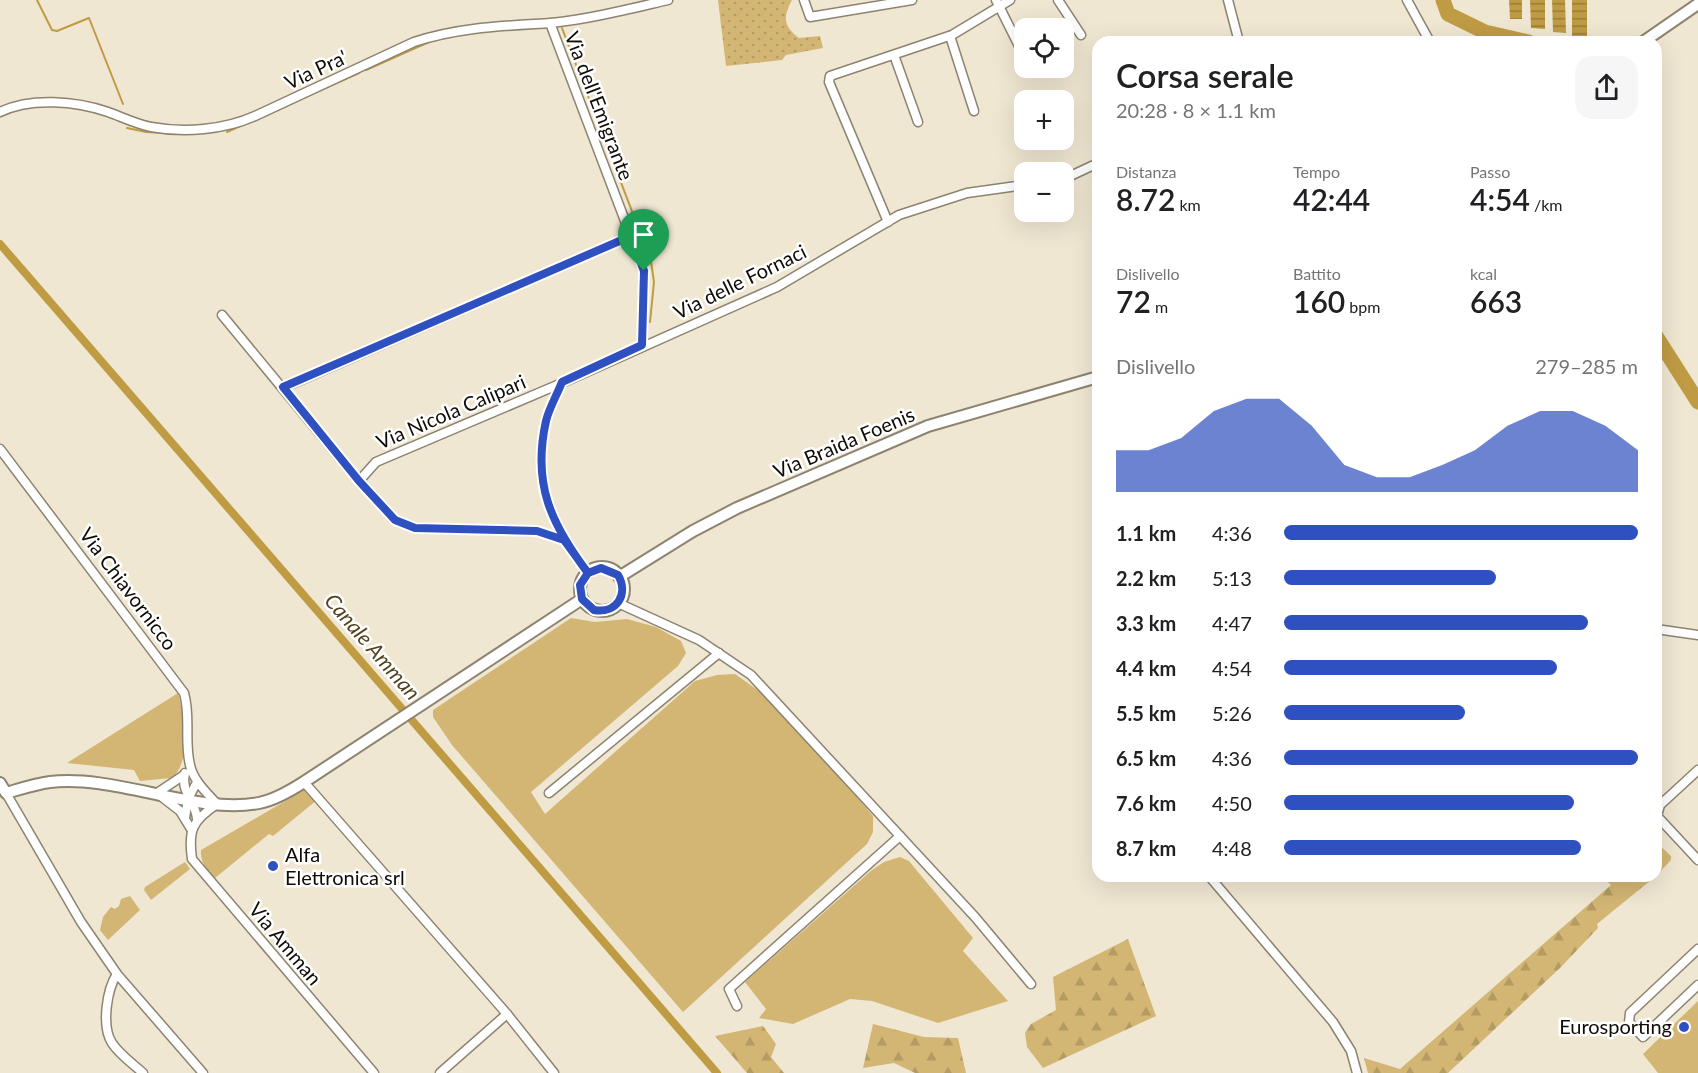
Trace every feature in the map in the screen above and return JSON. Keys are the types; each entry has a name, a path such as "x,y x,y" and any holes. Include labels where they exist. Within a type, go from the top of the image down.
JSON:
{"street":[{"name":"Via Pra'","path":"0,112 33,102 52,103 89,107 152,127 207,129 244,121 435,35 473,27 550,23 668,0"},
{"path":"804,0 810,17 912,0"},
{"path":"888,222 829,82 830,76 950,36 997,4 1010,0"},
{"path":"1058,0 1081,35"},
{"path":"1228,0 1237,36"},
{"path":"1407,0 1427,36"},
{"path":"997,4 1014,37"},
{"path":"1651,36 1698,4"},
{"name":"Via dell'Emigrante","path":"550,23 644,271 642,345"},
{"path":"950,36 974,111"},
{"path":"894,55 918,122"},
{"path":"1074,174 1092,166"},
{"name":"Via delle Fornaci","path":"562,382 777,287 888,222 967,193 1014,186"},
{"path":"283,387 631,236"},
{"path":"222,315 359,481 395,520 415,528 537,531 564,540"},
{"name":"Via Braida Foenis","path":"619,577 693,531 737,508 919,430 975,411 1092,379"},
{"path":"562,382 546,421 540,478 547,502 564,540 588,573"},
{"name":"Via Nicola Calipari","path":"359,481 376,462 562,382"},
{"name":"Via Chiavornicco","path":"0,449 184,693 187,704 189,765 197,782 217,804"},
{"path":"607,568 619,577 623,589 618,603 610,609 601,611 590,608 582,599 580,585 588,573 594,569 607,568"},
{"path":"203,1073 117,974 81,922 3,788 63,782 157,793 217,804 259,803 304,782 582,599"},
{"path":"618,603 699,640 751,675 975,917 1031,984"},
{"path":"1662,630 1698,635"},
{"path":"549,793 719,653"},
{"path":"157,793 183,775 189,765"},
{"path":"1662,805 1698,770"},
{"path":"183,775 188,799 196,808 197,819"},
{"path":"185,818 188,799 197,782"},
{"path":"304,782 507,1014 554,1073"},
{"name":"Via Amman","path":"157,793 174,805 191,829 192,860 374,1073"},
{"path":"191,829 197,819 217,804"},
{"path":"1662,822 1698,860"},
{"path":"737,1006 729,989 900,836"},
{"path":"1214,882 1333,1022 1351,1051 1357,1073"},
{"path":"1698,949 1630,1013 1629,1023 1643,1037 1698,985"},
{"path":"117,974 109,993 108,1034 114,1046 143,1073"},
{"path":"440,1073 507,1014"}],"green space":[{"path":"718,0 792,0 786,16 787,25 799,38 820,36 823,48 786,55 782,60 726,66"},
{"path":"571,618 595,622 627,619 656,627 681,641 686,653 678,666 531,792 545,814 695,681 717,675 735,674 780,706 873,816 873,832 867,844 683,1012 452,745 433,717 433,710"},
{"path":"178,693 185,738 182,761 172,778 140,781 134,770 67,763"},
{"path":"306,789 317,800 273,836 269,834 215,878 203,862 201,850"},
{"path":"1662,848 1671,856 1671,860 1662,870"},
{"path":"900,857 909,861 973,938 963,951 1008,1001 938,1023 872,1001 850,999 793,1024 759,1018 766,1009 745,982 872,870 884,862"},
{"path":"185,862 190,869 151,900 144,890 145,887"},
{"path":"1608,882 1649,882 1597,924 1598,928 1560,968 1448,1073 1368,1073 1364,1058 1400,1069 1611,885"},
{"path":"130,896 140,910 108,940 100,930 103,917 111,907 115,909 119,906 121,899"},
{"path":"1128,939 1156,1016 1043,1068 1027,1047 1025,1033 1031,1024 1056,1010 1053,977"},
{"name":"Eurosporting","path":"1698,1001 1698,1073 1658,1073 1643,1054"},
{"path":"873,1024 924,1037 958,1038 966,1073 915,1073 894,1063 863,1068"},
{"path":"763,1026 776,1044 771,1057 784,1073 747,1073 715,1036"}],"shaded area":[{"path":"1509,0 1522,0 1522,19 1510,19"},
{"path":"1530,0 1545,0 1545,29 1531,28"},
{"path":"1552,0 1565,0 1566,33 1553,32"},
{"path":"1572,0 1587,0 1587,36 1572,36"}],"waterway":[{"path":"37,0 52,30 57,31 89,18 123,104"},
{"path":"1443,0 1448,14 1485,32 1503,36"},
{"path":"562,28 651,261 654,282 650,322"},
{"path":"366,70 429,42"},
{"path":"227,132 359,73"},
{"path":"127,128 164,133"},
{"name":"Canale Amman","path":"0,244 717,1073"},
{"path":"1662,345 1698,402"}],"place":[{"name":"Alfa Elettronica srl","path":"273,866"},
{"name":"Eurosporting","path":"1684,1027"}],"route":[{"path":"644,271 631,236 283,387 359,481 395,520 415,528 537,531 564,540 579,561 588,573 594,569 607,568 618,575 622,581 623,592 618,603 605,611 594,610 584,603 580,585 588,573 564,540 547,502 540,478 546,421 562,382 642,345 644,271"}]}
